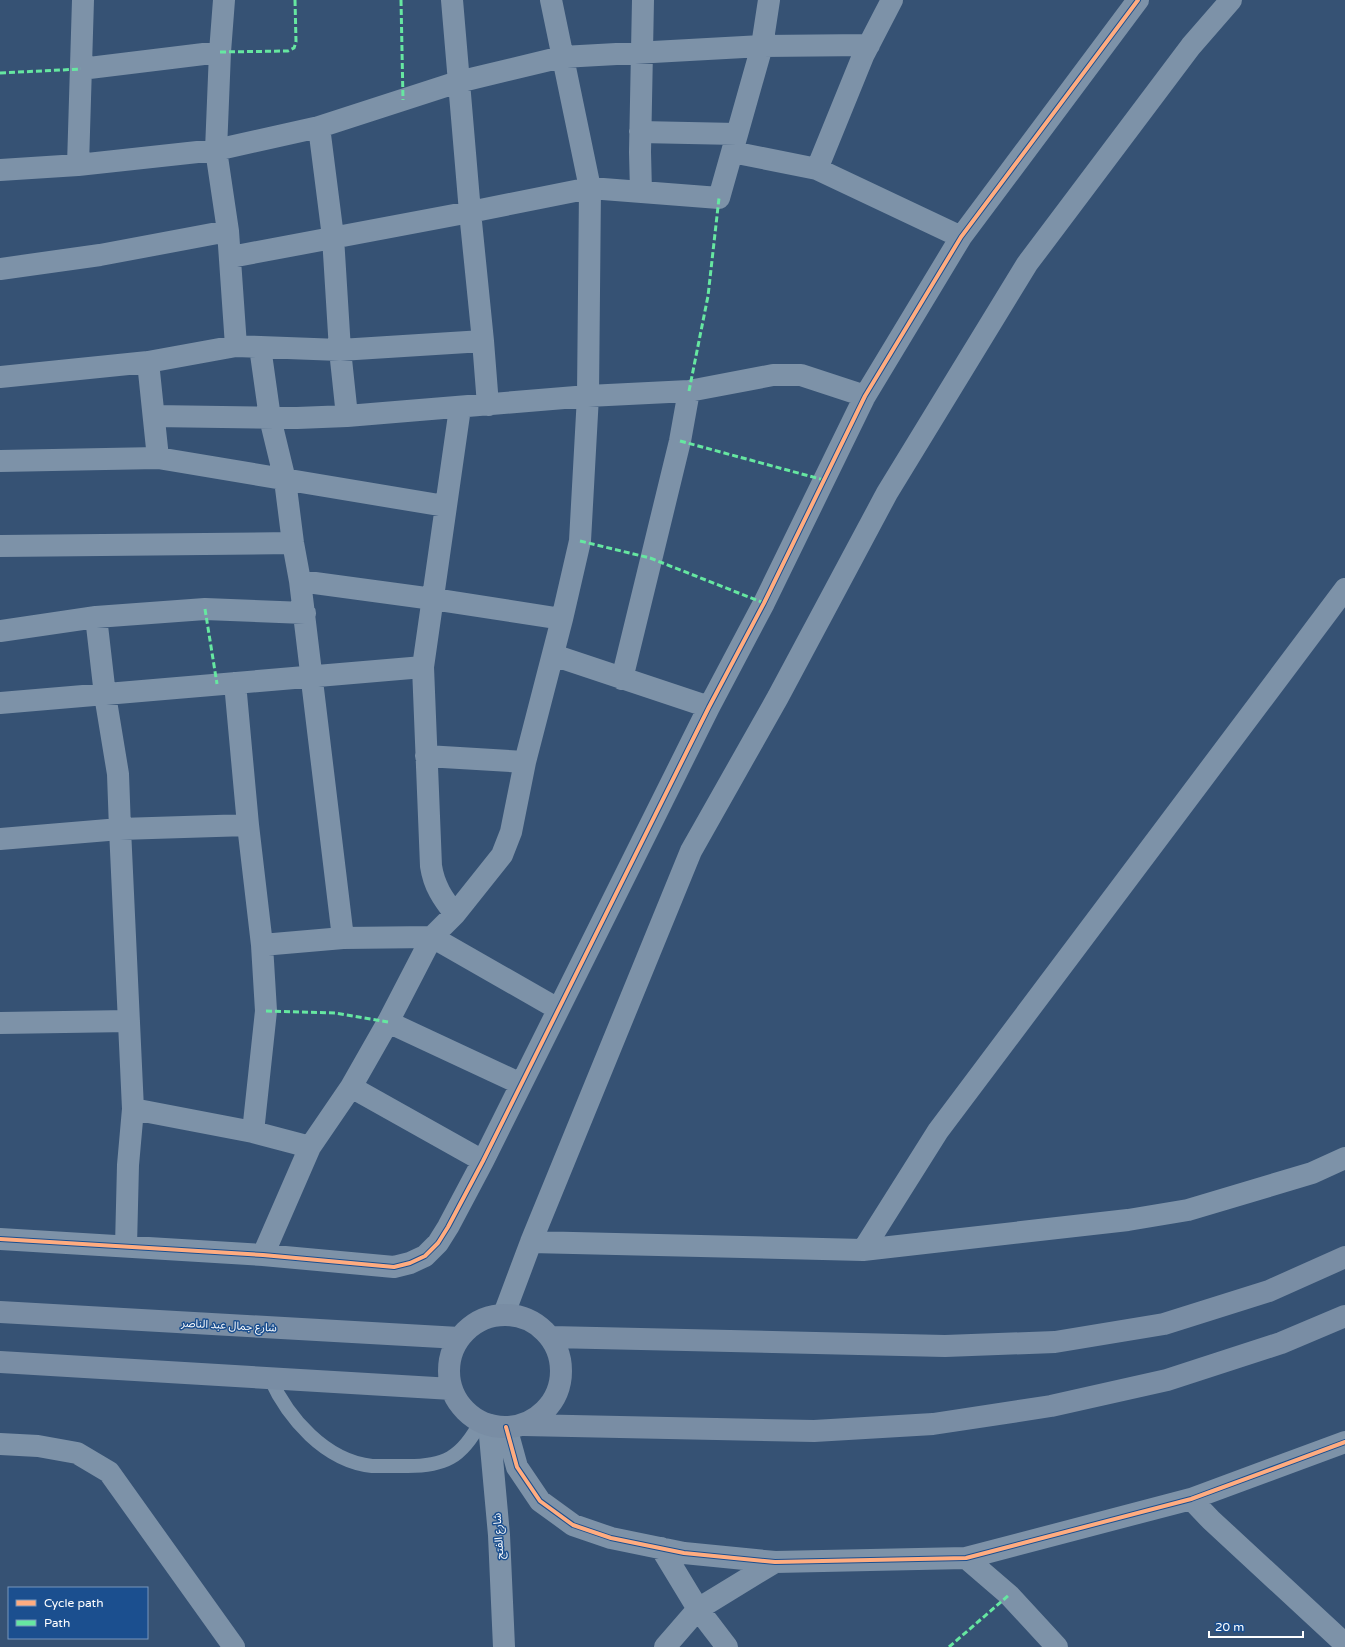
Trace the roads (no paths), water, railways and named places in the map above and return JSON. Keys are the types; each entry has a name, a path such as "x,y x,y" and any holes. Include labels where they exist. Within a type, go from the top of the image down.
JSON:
{"main road":[{"path":"551,1336 945,1346 1055,1342 1164,1324 1269,1291 1345,1257"},
{"name":"شارع جمال عبد الناصر","path":"0,1312 459,1338"},
{"path":"500,1425 539,1416 552,1404 559,1388 562,1370 559,1352 551,1336 533,1322 522,1317 504,1314 487,1317 471,1325 459,1338 451,1354 449,1372 452,1389 460,1405 472,1417 500,1425 814,1431 934,1424 1051,1406 1167,1380 1281,1343 1345,1316"},
{"path":"0,1362 452,1389"}],"street":[{"path":"78,165 82,0"},
{"path":"224,0 220,52 216,150 231,257 236,346"},
{"path":"452,0 470,212 484,341 488,405"},
{"path":"263,1255 310,1147 352,1087 432,937 455,914 502,855 511,832 525,762 562,619 580,541 588,396 590,188 551,0"},
{"path":"641,192 640,132 643,0"},
{"path":"231,257 590,188 719,198 762,46 769,0"},
{"path":"817,169 869,45 892,0"},
{"path":"0,1239 263,1255 394,1267 410,1263 425,1256 438,1243 483,1161 709,707 764,603 865,396 961,237 1138,0"},
{"path":"504,1314 531,1242 691,851 778,697 887,493 1027,264 1191,46 1231,0"},
{"path":"0,170 78,165 216,150 320,127 458,82 562,57 762,46 869,45"},
{"path":"81,69 220,52"},
{"path":"320,127 333,237 340,350 347,416"},
{"path":"640,132 735,143 817,169 961,237"},
{"path":"0,269 100,255 228,231"},
{"path":"0,377 148,362 236,346 340,350 484,341"},
{"path":"260,347 270,418 284,480 305,613 343,938"},
{"path":"148,362 158,458"},
{"path":"154,416 270,418 347,416 460,408 588,396 689,390 773,375 801,375 865,396"},
{"path":"622,679 680,441 689,390"},
{"path":"455,914 442,898 433,880 426,756 423,666 460,408"},
{"path":"0,461 158,458 445,506"},
{"path":"0,546 293,543"},
{"path":"300,581 433,599 562,619"},
{"path":"863,1250 938,1131 1345,589"},
{"path":"0,631 96,617 205,609 305,613"},
{"path":"96,617 104,695 118,774 133,1109 128,1165 126,1246"},
{"path":"553,655 709,707"},
{"path":"0,703 423,666"},
{"path":"235,683 248,825 262,945 266,1011 253,1132"},
{"path":"426,756 525,762"},
{"path":"0,839 120,829 248,825"},
{"path":"262,945 343,938 432,937 558,1009"},
{"path":"0,1023 129,1021"},
{"path":"388,1022 521,1084"},
{"path":"352,1087 483,1161"},
{"path":"133,1109 253,1132 310,1147"},
{"path":"531,1242 863,1250 1128,1220 1188,1210 1312,1173 1345,1158"},
{"path":"500,1425 517,1467 540,1500 573,1525 611,1538 684,1553 776,1562 966,1558 1191,1499 1345,1442"},
{"name":"شارع الفتح","path":"500,1425 499,1536 504,1647"},
{"path":"0,1444 38,1446 77,1453 109,1472 234,1647"},
{"path":"1191,1499 1211,1520 1345,1644"},
{"path":"661,1548 698,1609 727,1647"},
{"path":"966,1558 1009,1595 1057,1647"},
{"path":"665,1647 698,1609 776,1562"}],"lane":[{"path":"270,1378 279,1398 304,1430 321,1444 339,1454 371,1466 418,1466 438,1463 457,1455 472,1440 500,1425"}]}
